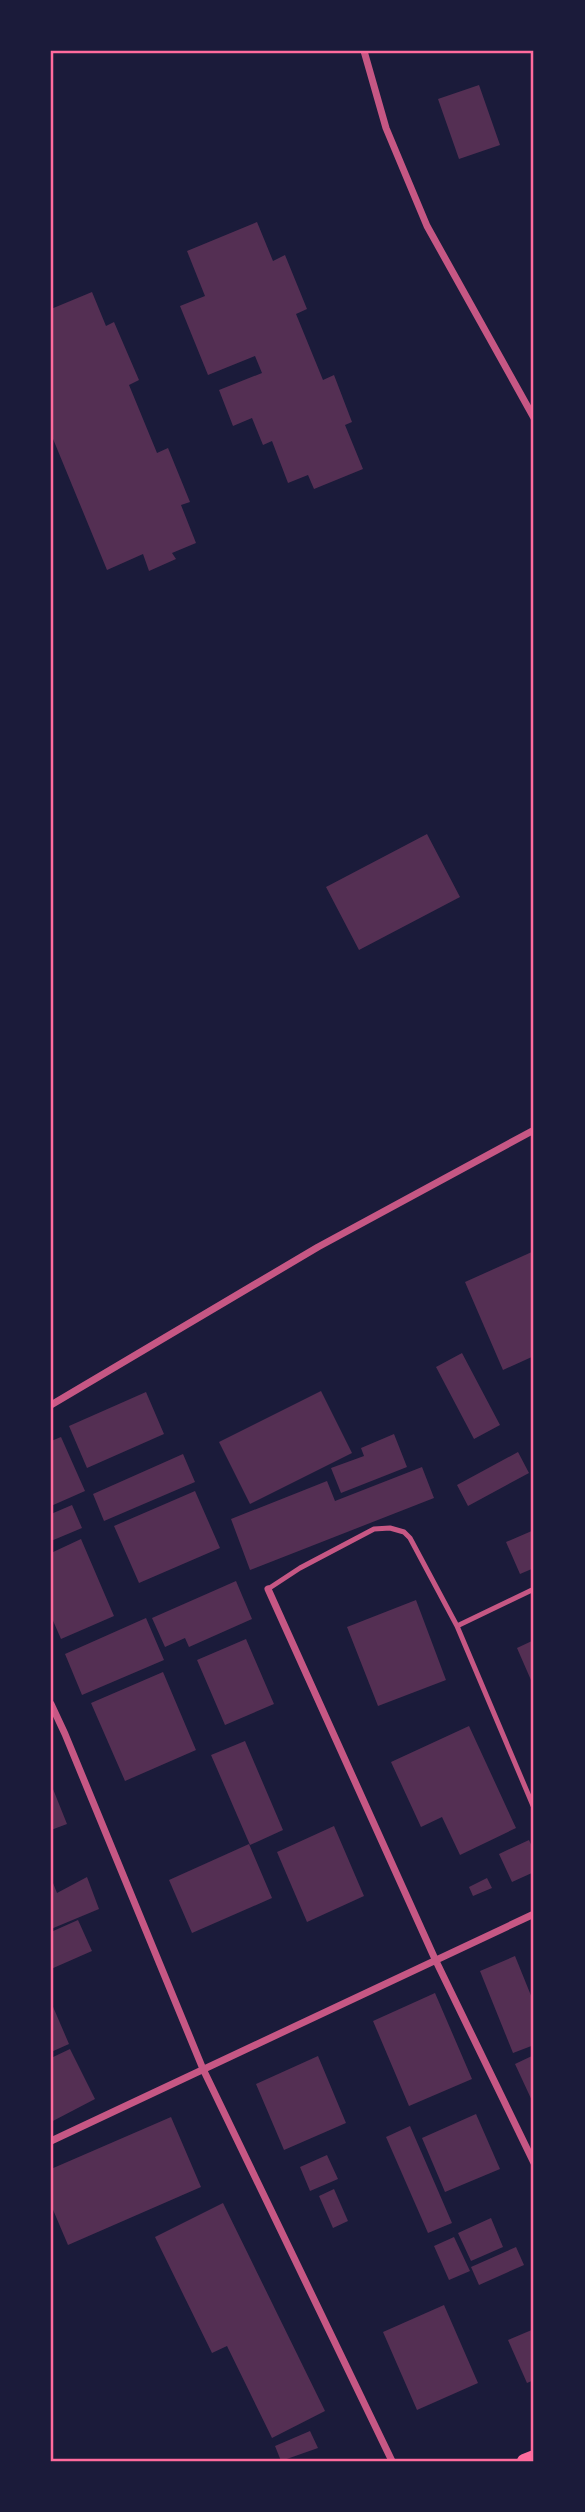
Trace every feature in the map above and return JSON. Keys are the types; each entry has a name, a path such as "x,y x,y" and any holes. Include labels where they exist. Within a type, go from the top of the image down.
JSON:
{"main road":[{"path":"524,2461 534,2456"}],"street":[{"path":"364,51 386,128 428,226 534,418"},
{"path":"51,1405 318,1247 534,1130"},
{"path":"268,1588 435,1959 534,2163"},
{"path":"51,1704 203,2069 392,2461"},
{"path":"51,2141 534,1914"}],"lane":[{"path":"268,1588 373,1530 390,1528 404,1532 410,1538 457,1626 534,1808"},
{"path":"457,1626 534,1589"}],"building":[{"path":"479,85 500,145 459,159 438,99"},
{"path":"257,222 273,261 285,255 307,309 296,314 323,380 334,375 352,422 345,425 363,469 314,489 308,475 288,483 272,441 263,445 252,418 233,426 219,390 262,373 255,356 208,375 180,306 205,296 187,251"},
{"path":"92,292 106,326 114,322 139,380 129,385 157,453 168,448 190,502 181,505 196,543 172,553 176,559 149,571 143,554 107,570 51,434 51,309"},
{"path":"427,834 460,897 359,950 326,887"},
{"path":"534,1251 534,1356 503,1370 465,1282"},
{"path":"462,1353 500,1425 474,1439 436,1367"},
{"path":"321,1391 352,1453 250,1504 219,1442"},
{"path":"146,1392 164,1434 87,1468 69,1426"},
{"path":"394,1434 407,1467 341,1493 331,1468 364,1456 361,1448"},
{"path":"61,1437 85,1491 51,1506 51,1441"},
{"path":"518,1452 529,1473 468,1506 457,1485"},
{"path":"183,1454 195,1482 104,1521 93,1494"},
{"path":"422,1467 434,1498 250,1570 231,1519 327,1481 335,1501"},
{"path":"195,1491 220,1548 139,1583 114,1526"},
{"path":"72,1505 82,1528 51,1541 51,1514"},
{"path":"534,1530 534,1568 520,1574 506,1542"},
{"path":"81,1539 114,1616 61,1639 51,1616 51,1553"},
{"path":"236,1581 252,1619 189,1647 185,1638 165,1647 152,1618"},
{"path":"416,1600 446,1680 378,1706 347,1627"},
{"path":"146,1618 164,1660 82,1695 65,1654"},
{"path":"246,1639 274,1704 225,1725 197,1660"},
{"path":"534,1640 534,1687 517,1648"},
{"path":"163,1672 196,1750 125,1781 91,1703"},
{"path":"469,1726 516,1828 460,1855 442,1817 421,1827 391,1762"},
{"path":"245,1741 283,1830 250,1845 211,1755"},
{"path":"51,1784 67,1824 51,1830"},
{"path":"334,1826 364,1896 307,1922 277,1852"},
{"path":"529,1840 534,1851 534,1872 512,1882 499,1854"},
{"path":"249,1844 272,1898 192,1933 169,1880"},
{"path":"87,1877 99,1909 51,1929 51,1878 57,1893"},
{"path":"487,1878 492,1888 473,1896 469,1887"},
{"path":"78,1920 92,1951 51,1969 51,1932"},
{"path":"515,1956 534,2003 534,2045 513,2053 480,1971"},
{"path":"435,1993 472,2079 409,2106 373,2021"},
{"path":"51,2002 69,2044 51,2052"},
{"path":"70,2049 95,2099 51,2122 51,2058"},
{"path":"534,2055 534,2105 515,2064"},
{"path":"318,2056 346,2123 284,2150 256,2084"},
{"path":"476,2114 500,2169 445,2192 422,2138"},
{"path":"171,2117 201,2187 68,2245 51,2205 51,2169"},
{"path":"410,2126 452,2223 428,2233 386,2137"},
{"path":"327,2155 338,2179 310,2191 300,2167"},
{"path":"334,2189 348,2221 333,2228 319,2196"},
{"path":"223,2203 325,2411 272,2438 227,2346 212,2353 155,2237"},
{"path":"491,2218 503,2247 471,2261 458,2233"},
{"path":"454,2237 470,2271 449,2280 434,2246"},
{"path":"516,2247 524,2265 479,2285 471,2267"},
{"path":"444,2305 478,2383 417,2410 383,2332"},
{"path":"534,2329 534,2380 527,2383 508,2340"},
{"path":"310,2431 318,2448 281,2461 275,2446"}]}
